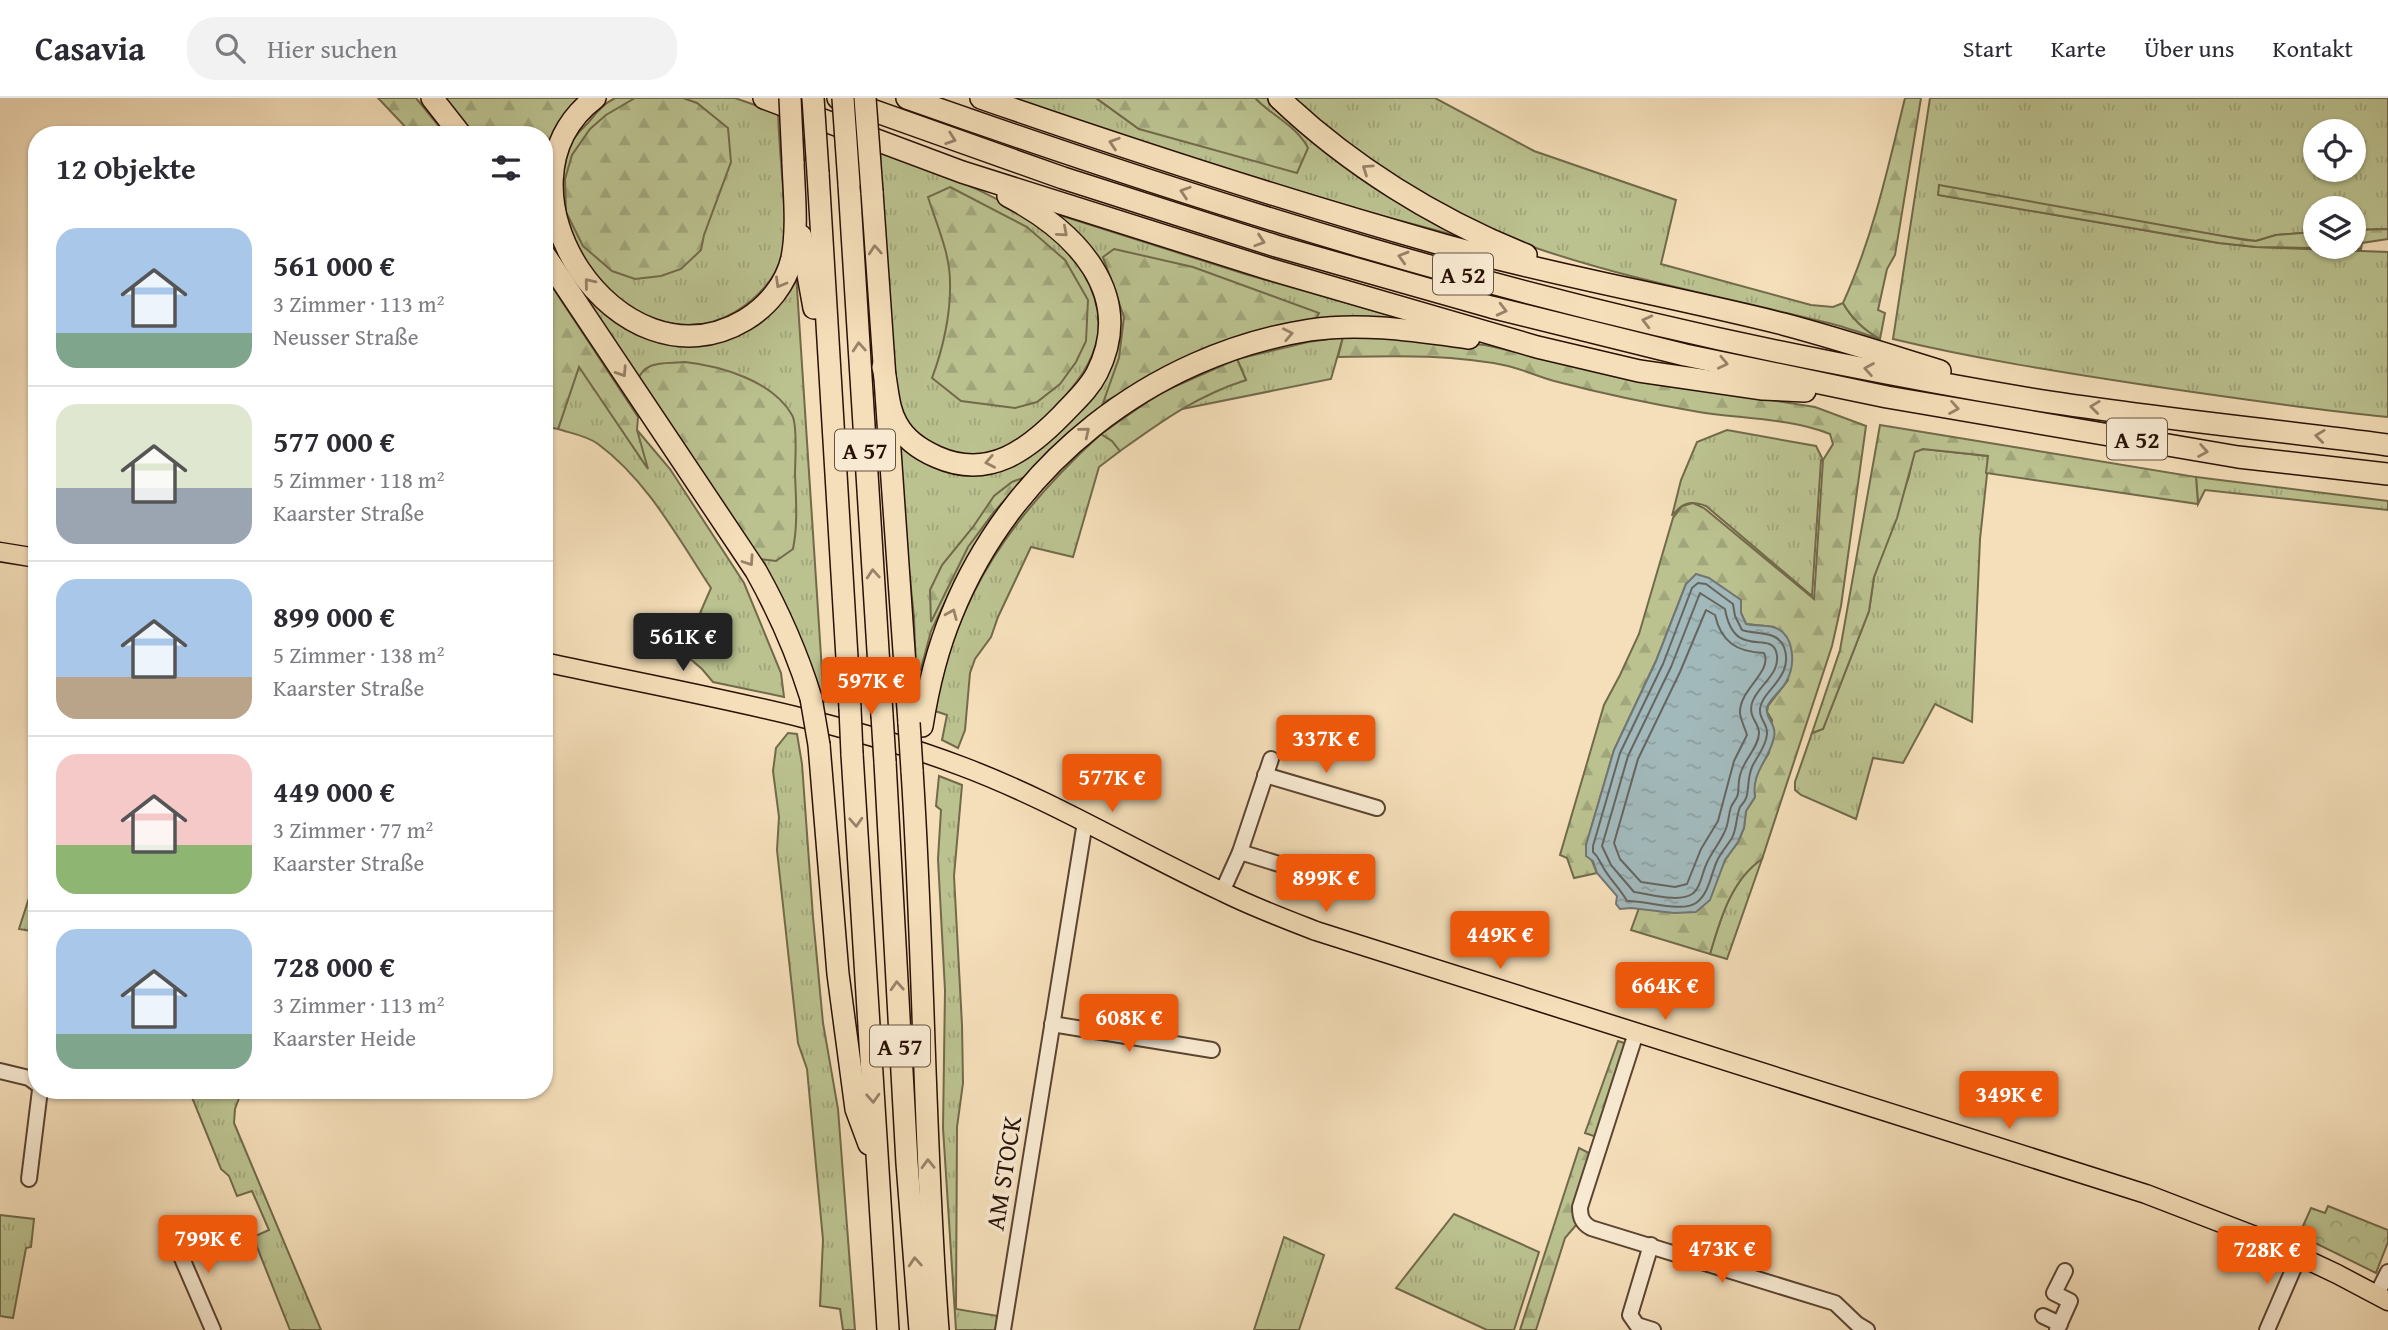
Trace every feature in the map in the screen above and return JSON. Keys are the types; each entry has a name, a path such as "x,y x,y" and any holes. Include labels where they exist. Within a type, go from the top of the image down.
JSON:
{"highway":[{"path":"432,98 454,126"},
{"path":"553,172 561,140 571,122 585,105 595,98"},
{"path":"764,98 962,172 1269,270 1537,346 1639,371 1685,379 1763,389 1887,397"},
{"path":"553,199 564,242 577,267 591,287 609,305 645,327 664,333 687,336 711,334 734,326 753,315 771,299 784,279 791,258 794,239 794,193 790,98"},
{"name":"A 57","path":"813,98 888,1330"},
{"name":"A 52","path":"838,98 1063,178 1290,250 1491,307 1685,355 1887,397 2238,457 2388,474"},
{"name":"A 57","path":"843,98 885,762 906,1149 920,1330"},
{"path":"866,98 883,367 915,725 931,1233 938,1330"},
{"name":"A 52","path":"907,98 1063,153 1267,218 1493,283 1720,339 1833,363 2033,399 2388,444"},
{"path":"981,98 1286,199 1445,245 1545,271 1604,282 1785,325 2033,399"},
{"path":"1279,98 1301,120 1352,159 1455,222 1505,246 1604,282"},
{"path":"883,367 890,408 897,425 910,441 927,453 948,462 991,464 1028,446 1083,393 1096,375 1106,351 1110,321 1106,296 1098,274 1085,254 1065,233 1042,215 962,172"},
{"path":"794,193 831,413"},
{"path":"553,268 755,571 789,635 811,698 820,745 837,960 856,1109 877,1165"},
{"path":"915,725 952,612 997,530 1050,463 1116,408 1153,386 1230,350 1272,337 1312,330 1347,327 1391,329 1537,346"}],"main road":[{"path":"0,552 28,557"},
{"path":"553,664 792,716 938,758 1023,791 1222,892 1316,931 1371,951 2146,1194 2251,1234 2383,1298"}],"street":[{"path":"1222,892 1240,852 1271,759"},
{"path":"1265,775 1377,808"},
{"name":"AM STOCK","path":"1003,1330 1085,822"},
{"path":"1240,852 1305,872"},
{"path":"1052,1024 1212,1050"},
{"path":"1636,1033 1580,1207 1580,1216 1586,1225 1835,1303 1859,1328"},
{"path":"0,1070 28,1078"},
{"path":"29,1179 39,1099"},
{"path":"171,1233 213,1330"},
{"path":"1651,1245 1630,1315 1637,1325 1653,1330"},
{"path":"2267,1330 2299,1256"},
{"path":"2043,1316 2059,1327 2070,1301 2054,1293 2065,1271"},
{"path":"2383,1298 2388,1272"}],"green space":[{"path":"378,98 416,98 439,126 404,126"},
{"path":"439,98 586,98 553,161 553,126 461,126"},
{"path":"443,98 579,98 553,139 553,126 466,126"},
{"path":"615,98 735,98 778,113 786,222 784,248 779,265 769,281 750,302 735,312 699,324 663,322 631,307 602,283 580,252 567,216 563,180 571,144 600,109"},
{"path":"635,98 683,98 697,103 728,128 731,162 701,250 681,269 661,276 635,279 612,271 583,246 566,212 565,179 572,155 590,129 606,115"},
{"path":"1013,98 1096,98 1139,129 1265,108 1255,98 1270,98 1476,241 1364,211 1168,151"},
{"path":"1096,98 1255,98 1291,127 1308,148 1297,173 1139,129"},
{"path":"1293,98 1435,98 1534,151 1676,200 1661,264 1811,305 1833,307 1843,303 1859,324 1880,339 1831,324 1607,270 1503,235 1438,204 1407,185 1348,144"},
{"path":"1905,98 1921,98 1895,255 1887,269 1878,310 1885,313 1880,339 1859,324 1843,303 1871,228"},
{"path":"1930,98 2388,98 2388,229 2366,230 2366,196 2303,196 2303,233 2276,235 2256,241 1939,195 2219,243 2303,249 2303,259 2366,259 2366,251 2388,252 2388,417 2081,375 1893,339"},
{"path":"880,152 972,187 1037,223 1056,238 1076,260 1091,288 1096,303 1098,333 1084,371 1045,417 1017,440 1002,448 986,453 952,452 920,436 909,424 900,407 893,371"},
{"path":"1939,185 2245,240 2256,241 2276,235 2303,233 2303,248 2219,243 1938,195"},
{"path":"950,187 1027,227 1065,260 1088,300 1086,341 1076,362 1060,384 1037,402 1015,408 961,401 932,378 946,331 950,282 945,249 928,197"},
{"path":"553,190 608,313 717,338 796,273 824,702 819,703 667,430 553,257"},
{"path":"1053,213 1245,274 1392,316 1392,321 1358,320 1148,381 980,539 958,575 931,631 921,669 916,675 914,617 895,437 925,462 942,470 963,474 1060,430 1115,320"},
{"path":"2388,229 2388,239 2366,242 2366,230"},
{"path":"1114,249 1193,267 1319,313 1315,321 1211,348 1170,365 1103,403 1119,358 1124,317 1103,257"},
{"path":"553,288 638,417 637,430 648,469 579,367 558,429 553,428"},
{"path":"1388,336 1485,345 1641,380 1815,407 1866,426 1841,606 1832,646 1762,859 1742,878 1735,889 1710,954 1631,930 1639,908 1649,909 1717,879 1725,860 1738,842 1744,828 1746,811 1755,797 1753,785 1769,753 1772,720 1767,712 1768,706 1788,680 1774,627 1746,624 1741,613 1686,584 1656,661 1614,750 1586,846 1597,873 1574,878 1567,858 1560,855 1604,705 1639,634 1673,518 1682,506 1693,503 1704,508 1814,599 1823,460 1833,444 1830,434 1782,422 1699,412 1628,398 1487,362 1423,357 1338,357 1343,337"},
{"path":"1343,337 1331,379 1177,410 1246,380 1237,359 1308,342"},
{"path":"1237,359 1246,380 1195,402 1120,451 1112,441 1101,434 1160,393"},
{"path":"685,362 714,367 745,377 772,393 792,415 796,435 795,540 793,549 776,561 759,559 636,383 650,366"},
{"path":"579,366 646,466 637,430 670,469 744,583 781,673 784,697 713,682 675,646 687,643 711,588 647,492 616,458 594,441 558,429"},
{"path":"1880,425 2196,477 2198,504 1986,473 1988,456 1923,449 1915,452 1897,518 1874,577 1869,611 1823,729 1812,733 1840,650"},
{"path":"1727,430 1816,446 1823,460 1812,596 1706,506 1686,504 1672,516 1681,480 1697,442"},
{"path":"1101,434 1112,441 1120,451 1099,467 1073,557 1031,547 991,637 975,659 970,673 965,730 958,748 942,740 947,715 935,711 944,669 957,629 993,558 1016,525 1070,463"},
{"path":"1923,449 1989,456 1980,539 1972,722 1935,704 1903,763 1873,758 1856,819 1801,795 1795,790 1795,782 1812,733 1823,729 1869,611 1874,577 1909,476 1914,452"},
{"path":"1025,477 968,547 931,622 930,590 942,565 994,496 1012,482"},
{"path":"2196,477 2388,501 2388,510 2205,490 2198,504"},
{"path":"788,733 797,734 802,764 823,1023 838,1109 855,1330 843,1330 840,1309 820,1306 823,1240 807,1069 798,1043 777,850 779,817 773,771 776,748"},
{"path":"939,776 962,785 954,876 963,1083 957,1127 956,1309 998,1316 996,1330 956,1330 943,1128 945,990 938,859 941,810 936,806"},
{"path":"1762,859 1727,959 1710,954 1735,889 1751,868"},
{"path":"28,901 28,930 19,929"},
{"path":"1618,1041 1627,1044 1597,1137 1585,1133"},
{"path":"193,1099 239,1099 234,1123 321,1330 290,1330 253,1237 269,1230 252,1191 237,1196 229,1176 221,1169"},
{"path":"1579,1148 1591,1154 1577,1224 1565,1238 1536,1330 1520,1330"},
{"path":"2328,1206 2388,1230 2388,1242 2376,1273 2299,1235 2311,1208 2325,1213"},
{"path":"1454,1214 1539,1252 1514,1330 1487,1330 1396,1288"},
{"path":"0,1215 34,1219 31,1247 26,1248 13,1318 0,1316"},
{"path":"1284,1237 1324,1255 1299,1330 1254,1330"}],"water":[{"path":"1696,574 1709,578 1741,600 1741,613 1746,624 1780,630 1792,650 1791,667 1786,682 1767,707 1774,732 1772,745 1758,773 1755,797 1746,811 1744,828 1725,860 1710,900 1696,912 1620,909 1616,904 1617,896 1597,873 1593,861 1586,856 1586,845 1614,750 1656,661 1686,584"}]}
